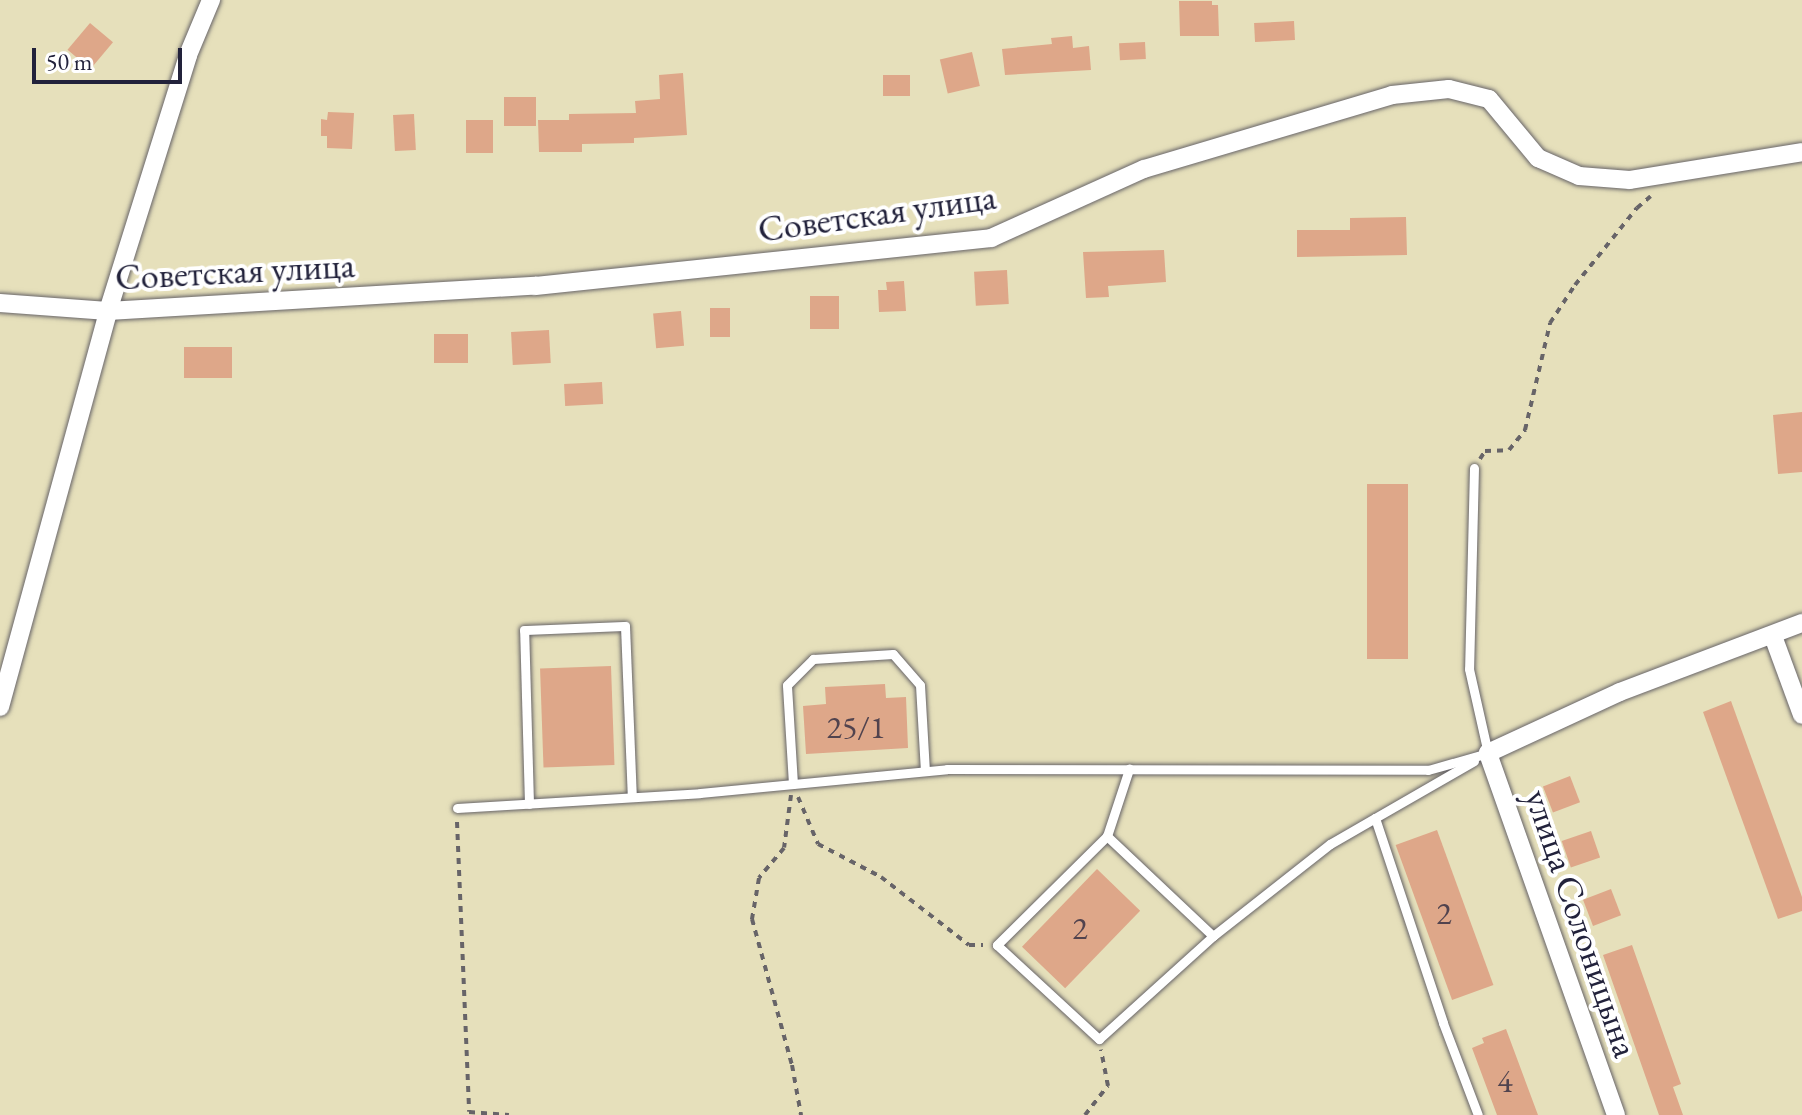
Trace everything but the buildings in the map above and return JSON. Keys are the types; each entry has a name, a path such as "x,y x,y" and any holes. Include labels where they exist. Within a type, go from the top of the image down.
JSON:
{"street":[{"path":"0,707 108,311 188,55 211,0"},
{"name":"Советская улица","path":"0,303 108,311 535,286 991,238 1144,169 1392,95 1449,89 1489,99 1538,158 1579,176 1630,180 1802,152"},
{"path":"1488,753 1620,692 1802,623"},
{"path":"1773,636 1802,715"},
{"name":"улица Солоницына","path":"1488,753 1616,1115"}],"lane":[{"path":"1474,468 1469,669 1488,753"},
{"path":"529,804 524,630 625,626 632,797"},
{"path":"793,784 787,685 813,659 893,654 920,685 925,771"},
{"path":"457,808 632,797 925,771 1428,770 1488,753"},
{"path":"1129,769 1107,836 997,945 1099,1039 1213,936 1330,844 1488,753"},
{"path":"1375,818 1443,1023 1478,1115"},
{"path":"1107,836 1213,936"}],"path":[{"path":"1474,468 1485,451 1509,450 1525,430 1550,323 1575,285 1637,208 1681,172"},
{"path":"793,784 818,844 881,877 969,945 997,945"},
{"path":"793,784 784,848 759,878 752,919 792,1065 801,1115"},
{"path":"457,808 469,1112 509,1115"},
{"path":"1085,1115 1108,1086 1099,1039"}]}
